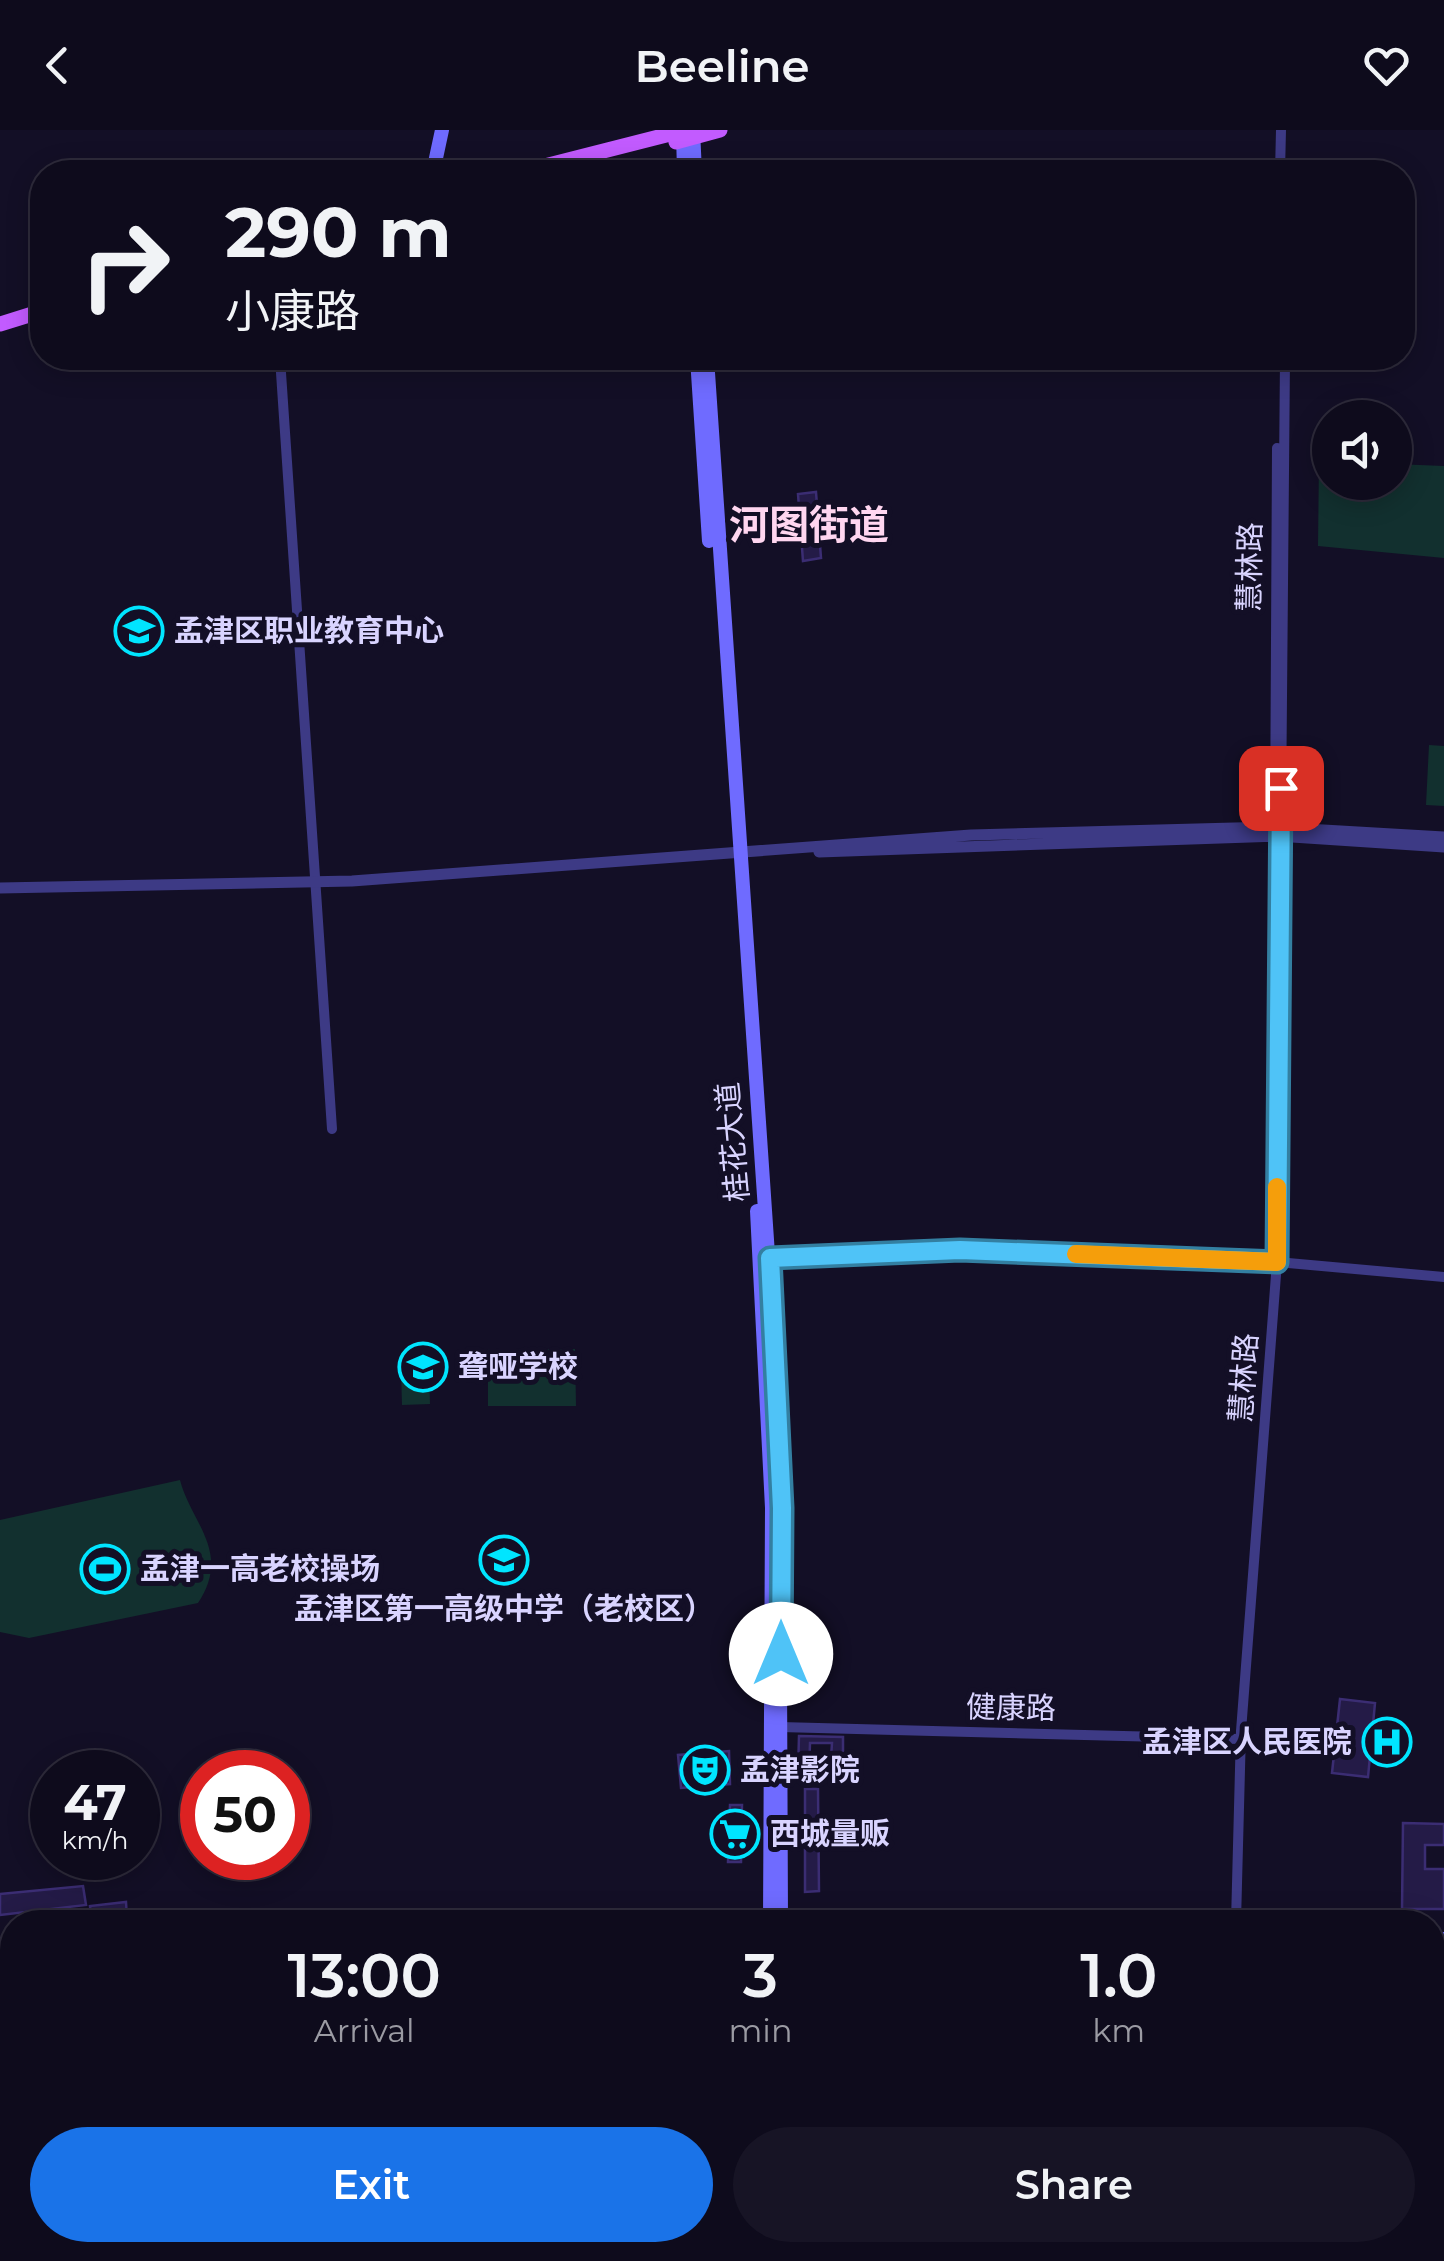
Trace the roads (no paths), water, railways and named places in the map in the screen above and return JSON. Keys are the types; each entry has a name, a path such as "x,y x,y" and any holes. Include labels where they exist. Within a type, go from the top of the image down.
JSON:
{"main road":[{"path":"436,160 442,130"},
{"path":"572,160 687,133 720,130"},
{"path":"600,160 687,133"},
{"path":"685,160 687,133"},
{"path":"687,133 693,160"},
{"path":"0,315 30,306"},
{"path":"0,324 30,315"},
{"name":"桂花大道","path":"698,370 734,853 770,1258 782,1508 780,1910"},
{"name":"桂花大道","path":"708,370 769,1416 770,1910"}],"street":[{"path":"1283,160 1284,130"},
{"path":"281,370 332,1129"},
{"name":"慧林路","path":"1236,1910 1240,1739 1277,1262 1281,370"},
{"path":"0,896 316,886 734,853 1277,830 1444,837"},
{"path":"1277,830 1444,847"},
{"path":"0,888 316,886"},
{"path":"770,1258 960,1250 1277,1262 1444,1277"},
{"name":"健康路","path":"780,1727 1240,1739"}],"place":[{"name":"孟津区职业教育中心","path":"139,631"},
{"name":"聋哑学校","path":"423,1367"},
{"name":"孟津区第一高级中学（老校区）","path":"504,1560"},
{"name":"孟津一高老校操场","path":"105,1569"},
{"name":"孟津区人民医院","path":"1387,1742"},
{"name":"孟津影院","path":"705,1770"},
{"name":"西城量贩","path":"735,1834"}],"district":[{"name":"河图街道","path":"809,525"}]}
